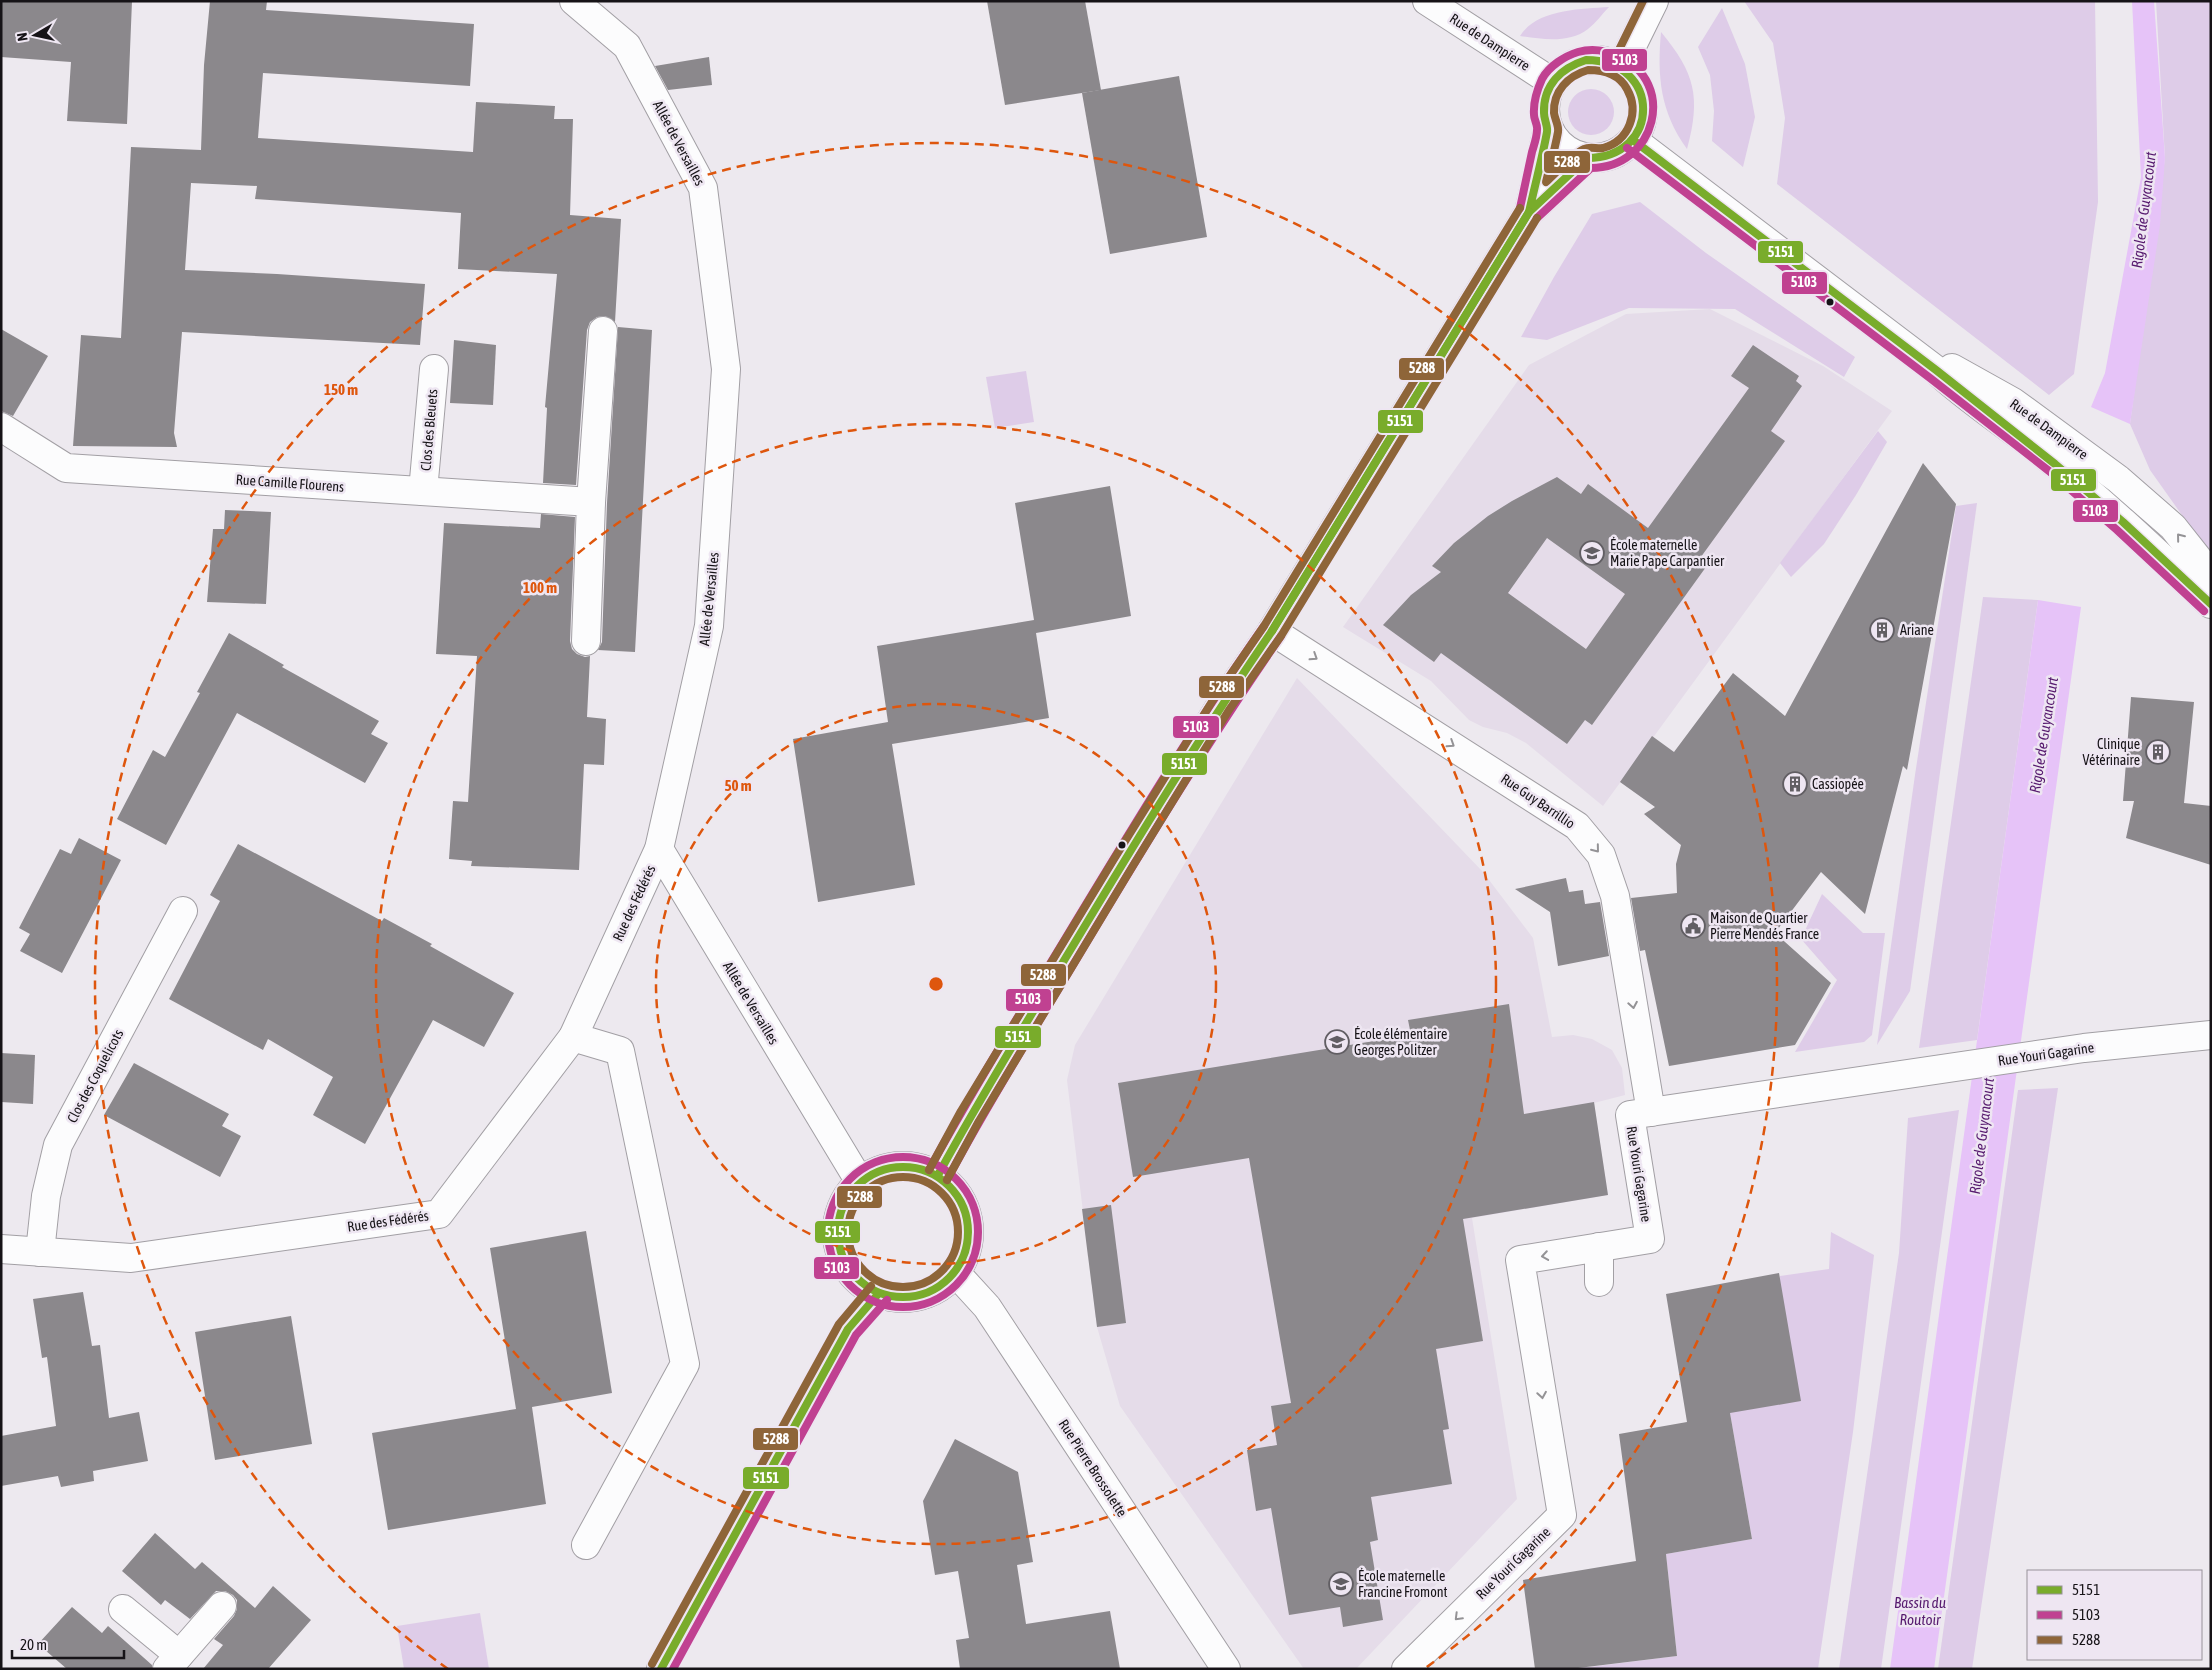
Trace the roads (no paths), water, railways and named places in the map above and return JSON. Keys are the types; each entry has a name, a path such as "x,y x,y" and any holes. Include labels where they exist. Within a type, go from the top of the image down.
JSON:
{"street":[{"name":"Allée de Versailles","path":"574,1 627,46 703,188 726,369 709,626 659,849 860,1182"},
{"name":"Rue de Dampierre","path":"1427,1 1552,82"},
{"path":"1622,68 1654,1"},
{"path":"1586,60 1603,60 1622,68 1634,80 1641,94 1644,111 1633,140 1620,151 1604,158 1587,158 1572,154 1558,144 1548,129 1544,115 1546,98 1552,82 1570,65 1586,60"},
{"path":"1529,212 1548,129"},
{"name":"Rue de Dampierre","path":"1633,140 1936,370 1975,404 2032,445 2105,505 2211,604"},
{"path":"938,1175 970,1116 1122,864 1221,705 1272,631 1529,212 1587,158"},
{"path":"586,641 591,502 603,331"},
{"name":"Rue de Dampierre","path":"1887,333 2013,402 2118,479 2173,527 2211,575"},
{"name":"Clos des Bleuets","path":"423,491 434,369"},
{"name":"Rue Camille Flourens","path":"1,427 66,468 591,502"},
{"name":"Rue Guy Barrillio","path":"1272,631 1577,826 1601,856 1614,896 1651,1112"},
{"name":"Rue des Fédérés","path":"1,1249 131,1258 439,1214 573,1037 659,849"},
{"name":"Clos des Coquelicots","path":"40,1252 46,1196 58,1145 182,911"},
{"name":"Rue Youri Gagarine","path":"1406,1669 1562,1515 1520,1260 1650,1239 1630,1115 2084,1048 2211,1035"},
{"path":"573,1037 620,1051 685,1364 586,1545"},
{"path":"900,1165 922,1168 938,1175 957,1194 966,1213 969,1233 965,1254 955,1272 939,1287 920,1295 899,1298 879,1293 860,1282 846,1264 838,1243 838,1220 845,1199 860,1182 878,1170 900,1165"},
{"path":"1596,1248 1599,1282"},
{"name":"Rue Pierre Brossolette","path":"955,1272 987,1307 1226,1669"},
{"path":"660,1669 845,1334 879,1293"},
{"path":"123,1609 173,1662 222,1606"}],"water":[{"name":"Rigole de Guyancourt","path":"2132,1 2154,1 2165,158 2160,225 2130,424 2091,407 2105,373 2141,177"},
{"name":"Bassin du Routoir","path":"2038,600 2081,607 1934,1669 1890,1669"}],"place":[{"name":"École maternelle Marie Pape Carpantier","path":"1592,553"},
{"name":"Ariane","path":"1882,630"},
{"name":"Clinique Vétérinaire","path":"2158,752"},
{"name":"Cassiopée","path":"1795,784"},
{"name":"Maison de Quartier Pierre Mendés France","path":"1693,926"},
{"name":"École élémentaire Georges Politzer","path":"1337,1042"},
{"name":"École maternelle Francine Fromont","path":"1341,1584"}]}
